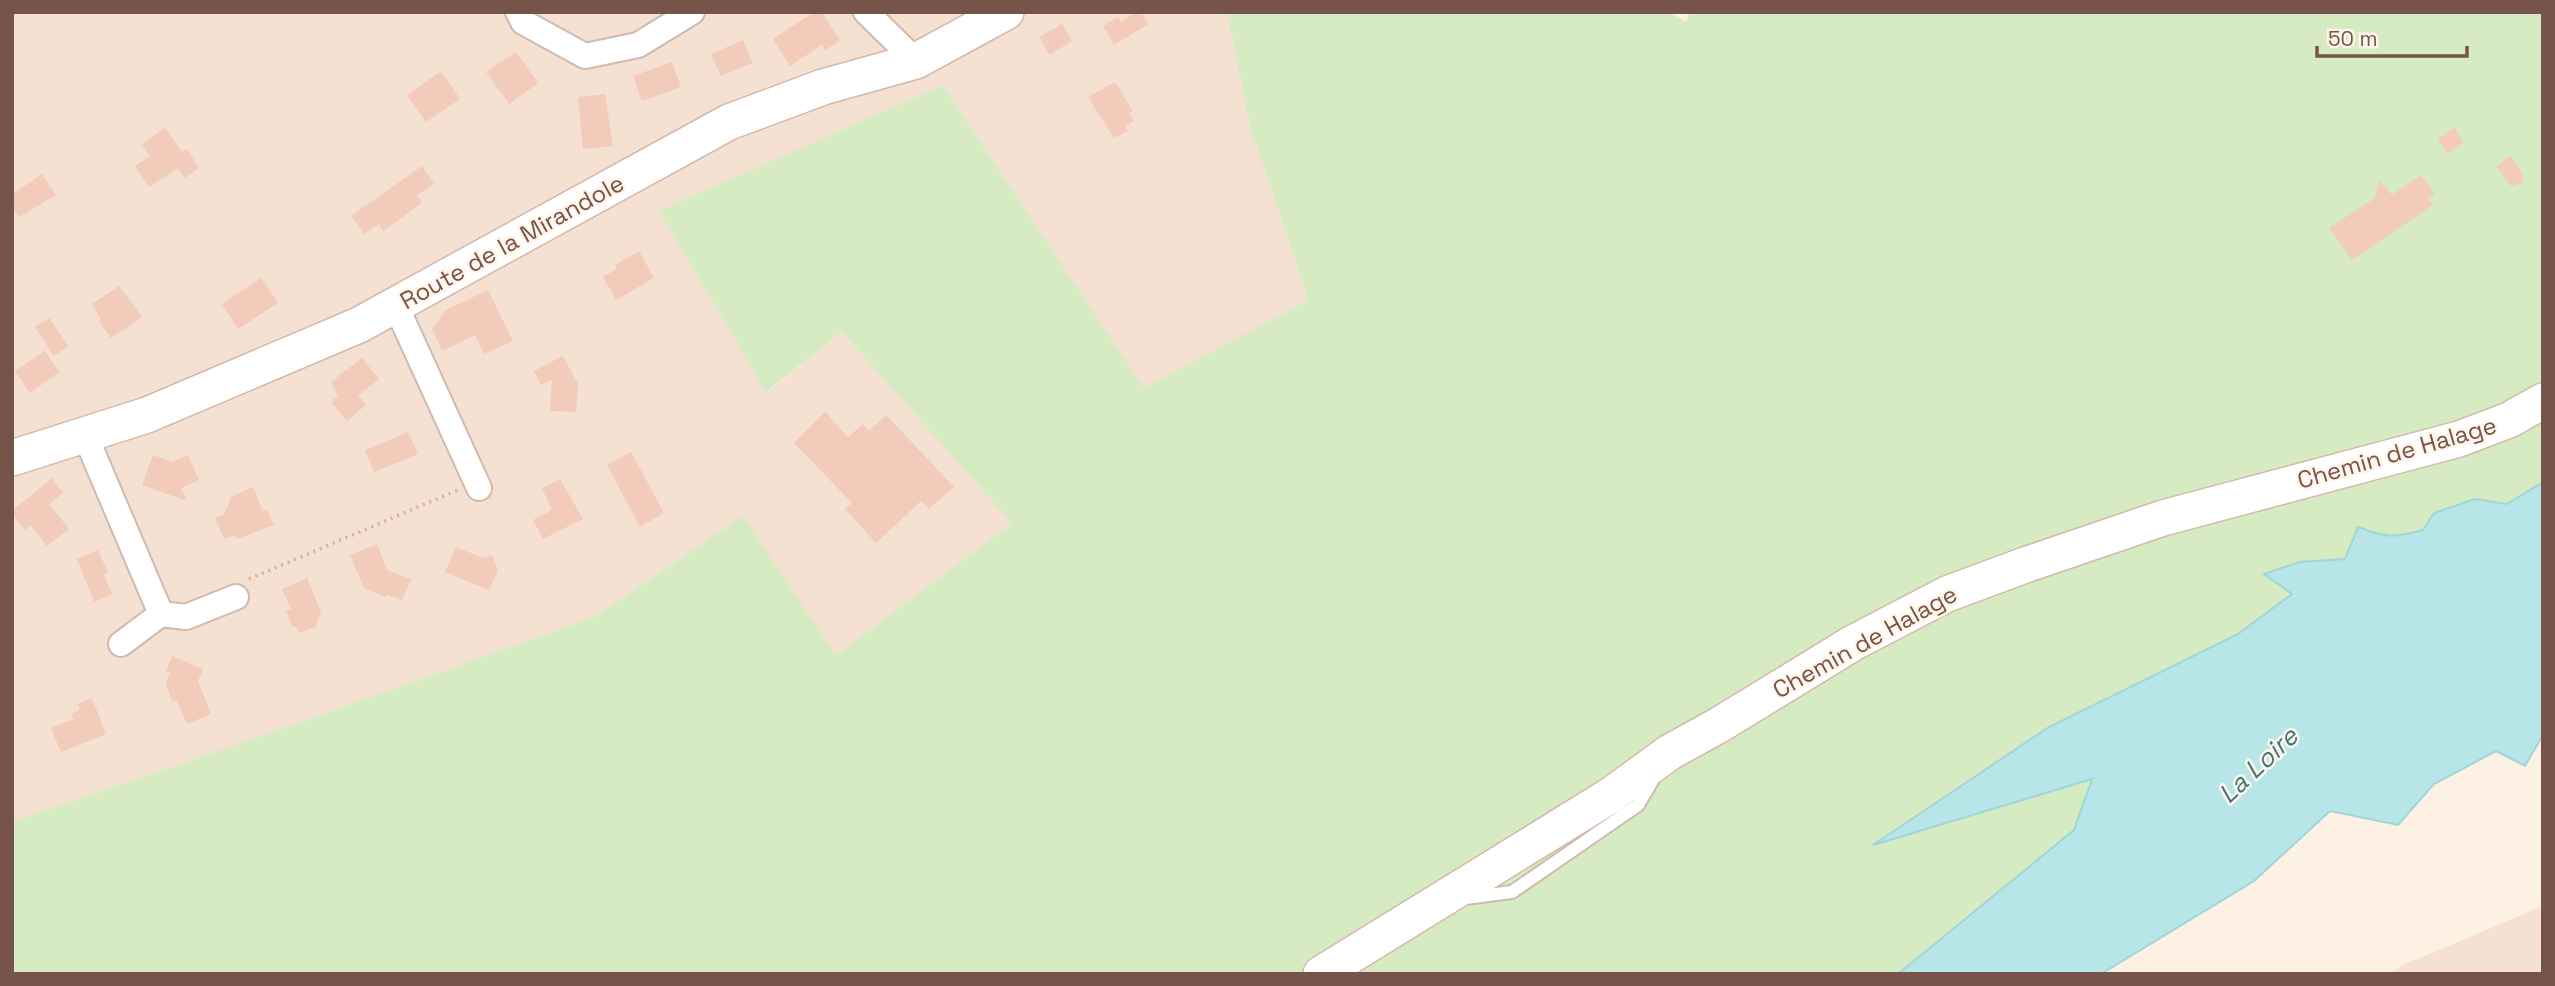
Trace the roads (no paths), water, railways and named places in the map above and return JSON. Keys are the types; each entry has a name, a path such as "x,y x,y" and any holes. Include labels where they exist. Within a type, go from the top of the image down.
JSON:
{"main road":[{"name":"Route de la Mirandole","path":"12,458 159,410 359,325 729,122 823,87 916,61 1006,12"},
{"name":"Chemin de Halage","path":"1321,974 1611,794 1670,752 1853,643 1947,594 2164,518 2459,439 2509,420 2543,401"}],"street":[{"path":"518,12 523,22 585,56 638,44 692,12"},
{"path":"866,12 916,61"},
{"path":"396,306 478,485"},
{"path":"85,435 161,614"},
{"path":"121,644 161,614 186,617 237,590"}],"water":[{"name":"La Loire","path":"2543,482 2543,735 2525,766 2496,751 2434,784 2398,825 2330,811 2254,881 2101,974 1898,974 2074,830 2092,779 1873,845 2049,727 2238,634 2292,594 2264,574 2299,562 2345,559 2358,527 2390,536 2413,533 2423,530 2434,513 2475,499 2507,504"}]}
